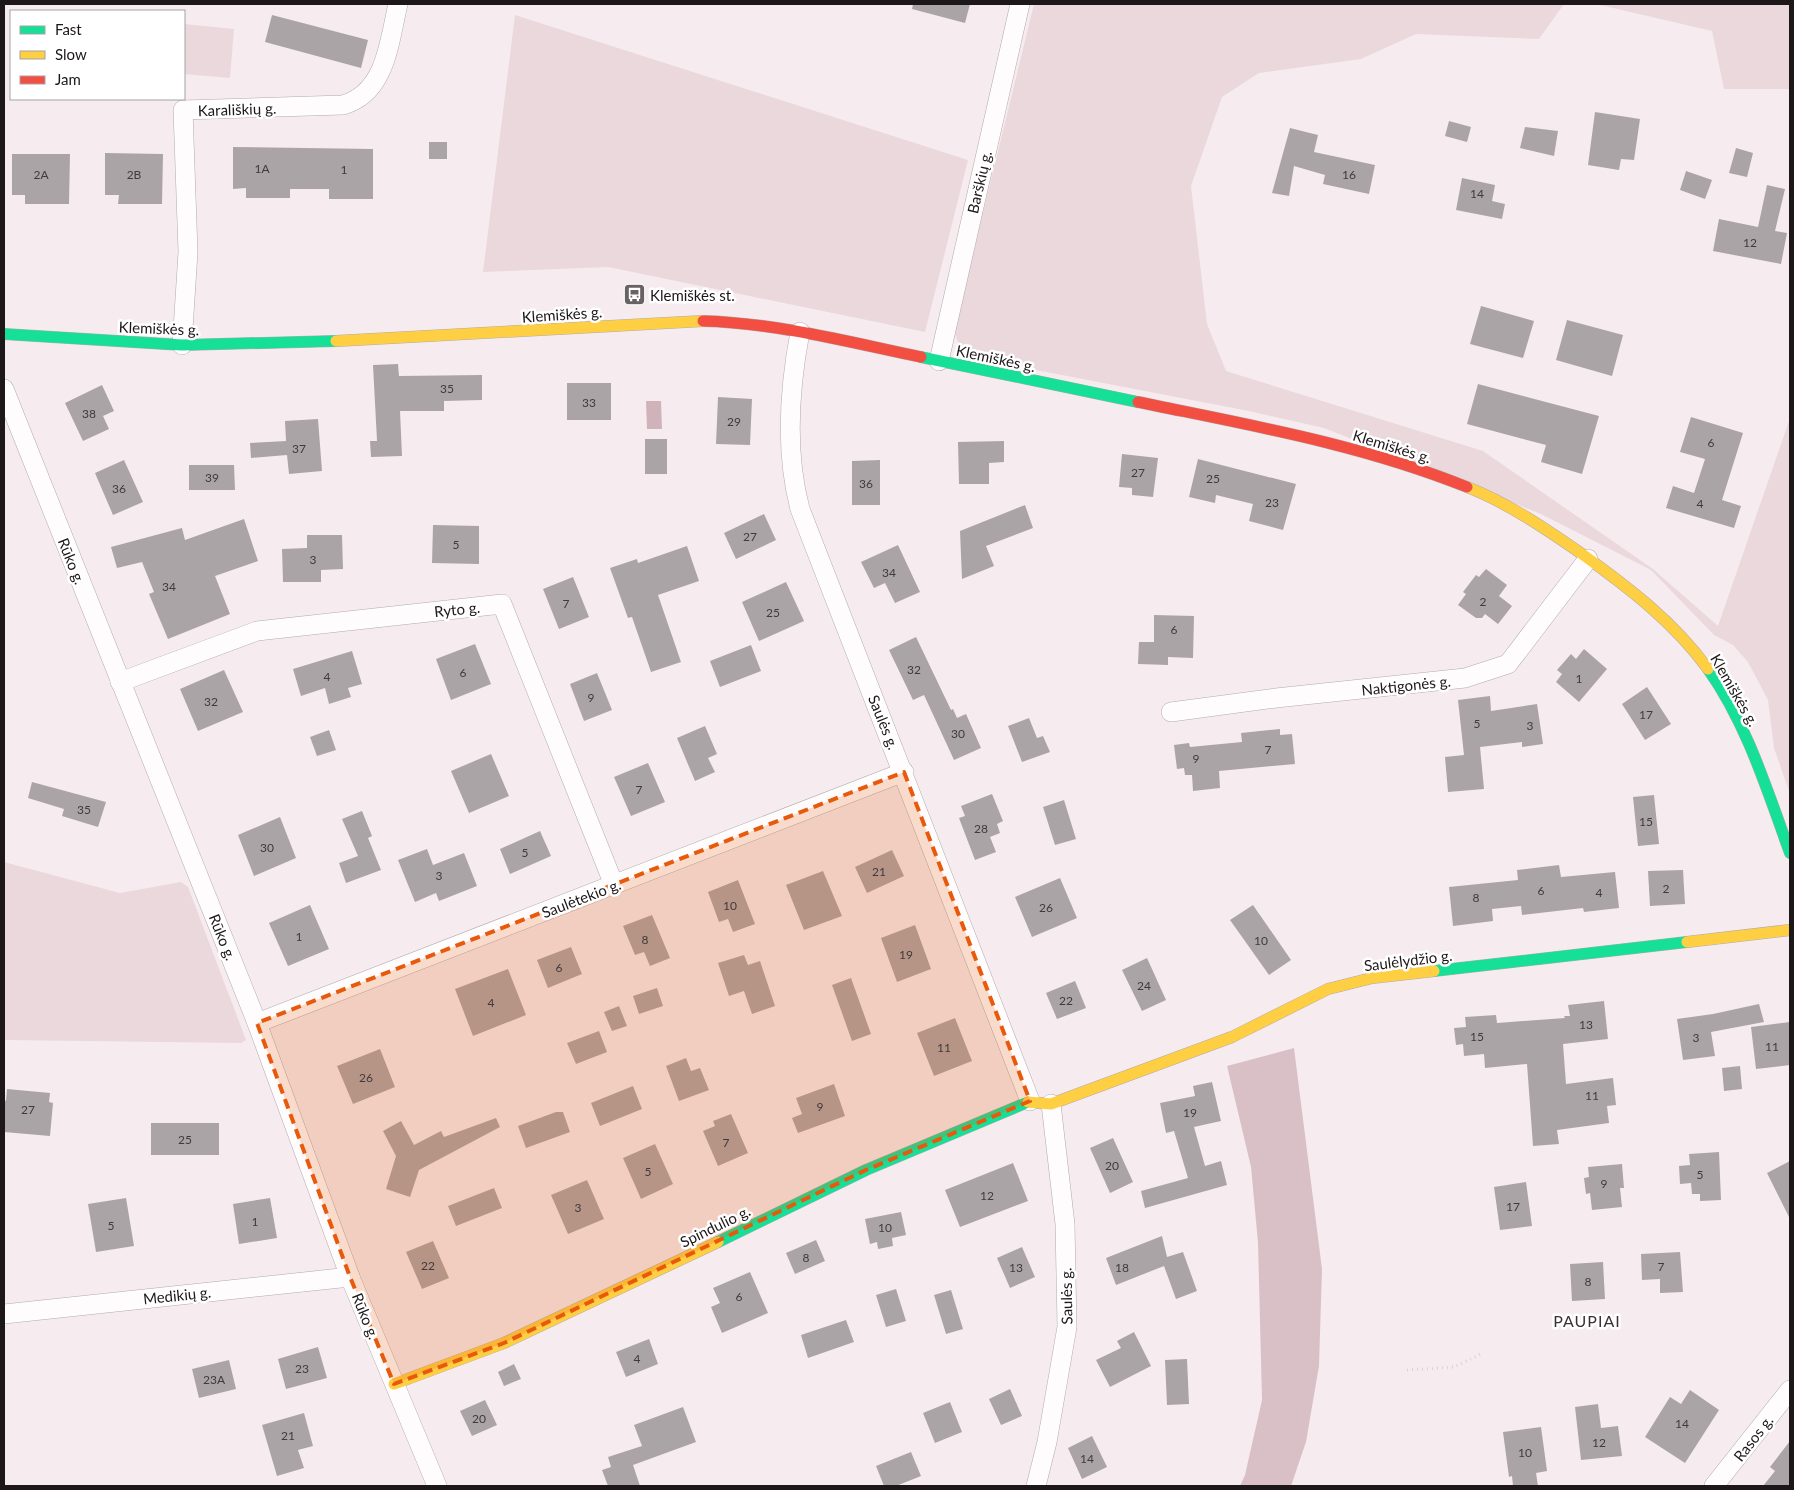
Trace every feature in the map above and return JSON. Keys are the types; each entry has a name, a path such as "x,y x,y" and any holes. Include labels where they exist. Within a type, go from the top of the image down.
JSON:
{"street":[{"name":"Karališkių g.","path":"182,345 188,252 183,110 343,105 357,101 367,93 381,69 398,4"},
{"name":"Barškių g.","path":"939,361 1020,4"},
{"name":"Klemiškės g.","path":"4,334 182,345 291,344 685,321 731,322 800,332 1210,417 1385,457 1473,490 1519,513 1588,559 1638,596 1691,646 1716,681 1737,718 1760,769 1790,853"},
{"name":"Saulės g.","path":"800,332 794,364 792,398 792,479 800,509 904,772 1030,1102"},
{"name":"Rūko g.","path":"4,389 257,1023 350,1277 437,1486"},
{"name":"Naktigonės g.","path":"1171,712 1276,698 1465,678 1508,664 1588,559"},
{"name":"Ryto g.","path":"120,682 257,631 502,604 614,885"},
{"name":"Saulėtekio g.","path":"257,1023 904,772"},
{"name":"Saulėlydžio g.","path":"1051,1104 1232,1037 1328,989 1372,978 1790,930"},
{"name":"Spindulio g.","path":"394,1384 521,1336 857,1174 1030,1102 1051,1104"},
{"name":"Saulės g.","path":"1036,1486 1047,1442 1067,1327 1065,1224 1051,1104"},
{"name":"Medikių g.","path":"4,1314 350,1277"},
{"name":"Rasos g.","path":"1714,1486 1790,1390"}],"path":[{"path":"1407,1370 1454,1367 1483,1353"}],"highlighted area":[{"path":"904,772 1030,1101 866,1170 504,1343 394,1384 350,1277 257,1023"}],"shaded area":[{"path":"1034,4 1564,4 1539,39 1416,34 1361,59 1259,73 1222,97 1191,186 1207,324 1226,371 1483,451 1653,569 1718,626 1790,418 1790,794 1774,748 1768,700 1748,662 1733,645 1714,635 1651,570 1541,514 1324,428 1249,411 963,356 954,331"},
{"path":"1596,4 1790,4 1790,89 1724,89 1712,31"},
{"path":"515,15 968,160 925,332 608,267 483,272"},
{"path":"185,24 234,29 230,78 185,74"},
{"path":"646,401 661,401 662,429 647,429"},
{"path":"4,862 120,893 181,882 188,887 246,1040 241,1043 4,1040"},
{"path":"1294,1048 1322,1269 1319,1366 1306,1442 1291,1486 1240,1486 1245,1475 1262,1400 1258,1243 1251,1167 1227,1066"}],"building":[{"path":"913,4 970,4 965,23 912,9"},
{"path":"272,15 368,40 361,68 265,42"},
{"path":"1595,112 1640,119 1634,160 1621,159 1619,170 1588,165"},
{"path":"1449,121 1471,127 1467,142 1445,136"},
{"path":"1525,127 1558,131 1554,156 1520,148"},
{"path":"1290,128 1318,135 1314,152 1375,165 1369,194 1323,184 1325,175 1294,166 1289,196 1272,193"},
{"path":"429,142 447,142 447,159 429,159"},
{"path":"233,147 373,149 373,199 329,199 329,189 290,189 290,198 246,198 246,188 233,189"},
{"path":"1736,148 1753,153 1747,177 1729,173"},
{"path":"105,153 163,154 162,204 118,204 119,195 105,195"},
{"path":"12,154 70,154 69,204 25,204 25,195 12,195"},
{"path":"1686,171 1712,180 1705,199 1680,190"},
{"path":"1462,178 1495,185 1492,201 1505,204 1502,219 1456,210"},
{"path":"1767,185 1785,189 1775,231 1787,233 1781,264 1713,251 1719,219 1758,227"},
{"path":"1481,306 1534,321 1523,358 1470,344"},
{"path":"1567,320 1623,335 1612,376 1556,360"},
{"path":"398,364 399,376 482,375 482,400 444,401 444,411 400,411 402,456 371,457 370,441 377,441 373,365"},
{"path":"567,383 611,383 611,420 567,420"},
{"path":"1478,384 1599,416 1582,474 1541,462 1546,445 1467,424"},
{"path":"102,385 114,411 103,416 109,429 83,441 65,403"},
{"path":"718,397 752,399 750,445 716,444"},
{"path":"1691,417 1743,433 1722,500 1741,506 1734,528 1666,508 1673,486 1694,493 1705,459 1680,452"},
{"path":"318,419 322,471 289,474 287,455 251,458 250,443 286,441 285,421"},
{"path":"645,439 667,439 667,474 645,474"},
{"path":"1004,441 1004,462 989,463 989,484 959,484 958,442"},
{"path":"1122,454 1158,458 1153,497 1132,495 1132,488 1119,487"},
{"path":"1198,459 1296,484 1283,530 1249,521 1253,504 1216,495 1215,503 1189,497"},
{"path":"124,460 143,502 113,515 95,473"},
{"path":"880,460 880,505 852,505 852,461"},
{"path":"189,465 234,465 235,490 189,490"},
{"path":"1025,505 1033,528 986,546 994,566 962,579 960,531"},
{"path":"764,514 776,540 736,559 724,533"},
{"path":"244,519 258,561 215,576 230,614 168,639 149,594 154,592 142,562 117,568 111,547 182,528 185,540"},
{"path":"433,525 479,526 479,564 432,563"},
{"path":"307,535 342,535 343,569 321,570 321,582 283,582 282,549 307,548"},
{"path":"898,545 920,592 895,603 885,583 874,588 861,562"},
{"path":"687,546 699,581 658,595 681,662 651,672 632,617 628,618 610,568 637,559 638,563"},
{"path":"1486,569 1507,585 1499,596 1512,606 1498,624 1485,614 1482,618 1476,618 1458,605 1466,594 1463,592 1476,575 1479,577"},
{"path":"573,577 589,617 559,629 543,589"},
{"path":"786,582 804,621 759,641 742,602"},
{"path":"1154,615 1194,616 1193,658 1168,657 1168,665 1138,664 1139,642 1154,642"},
{"path":"916,637 951,710 953,709 957,718 966,714 981,748 954,760 924,695 913,700 889,650"},
{"path":"475,644 491,684 451,700 436,659"},
{"path":"751,645 761,671 720,687 710,661"},
{"path":"1584,649 1607,669 1579,702 1556,682 1562,674 1557,670 1571,654 1576,659"},
{"path":"352,651 362,684 348,688 351,697 329,704 325,688 301,696 293,669"},
{"path":"224,670 243,712 198,731 180,689"},
{"path":"597,673 612,710 584,721 570,684"},
{"path":"1647,687 1671,724 1645,740 1622,704"},
{"path":"1490,696 1491,711 1537,704 1543,744 1522,747 1522,742 1480,747 1484,789 1448,792 1445,757 1464,755 1458,700"},
{"path":"1029,718 1037,738 1043,736 1050,752 1022,762 1008,726"},
{"path":"705,726 717,754 708,758 715,772 695,781 677,738"},
{"path":"1280,729 1280,735 1292,734 1295,764 1219,771 1220,788 1193,791 1192,775 1185,775 1184,768 1177,769 1174,745 1189,743 1190,747 1242,742 1241,733"},
{"path":"329,730 336,750 317,756 310,737"},
{"path":"491,754 509,796 469,813 451,771"},
{"path":"648,763 665,802 631,816 614,777"},
{"path":"32,782 106,802 98,827 62,816 64,809 28,798"},
{"path":"992,794 1003,821 997,824 1000,833 990,837 996,852 975,860 959,818 965,816 961,806"},
{"path":"1654,795 1659,844 1638,846 1633,797"},
{"path":"1064,800 1076,839 1055,845 1043,807"},
{"path":"362,811 372,836 368,838 381,870 346,883 339,863 358,856 342,819"},
{"path":"280,817 296,858 254,876 238,835"},
{"path":"540,831 551,856 510,874 500,849"},
{"path":"427,849 433,865 464,853 477,886 439,901 436,893 415,902 398,860"},
{"path":"892,850 904,876 867,893 855,867"},
{"path":"1559,865 1561,877 1615,872 1619,908 1584,912 1583,908 1522,915 1521,906 1492,909 1493,921 1453,926 1449,887 1518,880 1517,870"},
{"path":"1683,870 1685,904 1650,906 1648,871"},
{"path":"823,871 842,916 804,930 786,885"},
{"path":"1060,878 1077,918 1032,937 1015,897"},
{"path":"738,880 755,924 733,932 728,919 719,922 708,892"},
{"path":"310,905 329,949 288,966 269,923"},
{"path":"1253,905 1291,960 1269,975 1230,920"},
{"path":"652,915 670,958 650,966 644,952 635,955 623,926"},
{"path":"915,925 931,969 897,982 881,938"},
{"path":"571,947 582,974 548,988 537,960"},
{"path":"744,955 748,965 760,961 775,1006 752,1014 744,991 729,996 718,963"},
{"path":"1147,958 1166,1000 1142,1011 1122,970"},
{"path":"508,969 526,1015 473,1036 455,989"},
{"path":"851,978 871,1034 852,1041 832,985"},
{"path":"1075,981 1086,1008 1057,1019 1046,993"},
{"path":"657,988 663,1006 639,1014 633,996"},
{"path":"1604,1001 1608,1039 1563,1044 1566,1084 1613,1078 1616,1105 1607,1106 1609,1123 1557,1130 1559,1144 1533,1146 1527,1064 1485,1068 1484,1054 1464,1056 1463,1044 1456,1045 1454,1028 1466,1027 1465,1017 1496,1015 1497,1023 1565,1018 1564,1016 1570,1016 1568,1005"},
{"path":"1759,1004 1764,1022 1711,1032 1715,1056 1683,1060 1677,1019 1713,1014"},
{"path":"619,1006 627,1026 612,1031 604,1012"},
{"path":"955,1018 972,1061 934,1076 917,1033"},
{"path":"1790,1022 1790,1065 1756,1069 1751,1027"},
{"path":"599,1031 607,1052 576,1064 567,1043"},
{"path":"380,1049 395,1087 353,1104 337,1066"},
{"path":"686,1058 691,1071 700,1068 709,1090 679,1101 666,1066"},
{"path":"1740,1066 1742,1089 1724,1091 1722,1068"},
{"path":"1212,1082 1221,1121 1194,1127 1205,1166 1221,1161 1227,1185 1145,1208 1141,1191 1188,1178 1174,1131 1166,1133 1160,1103 1195,1096 1193,1086"},
{"path":"834,1084 845,1116 798,1133 792,1118 802,1114 796,1098"},
{"path":"633,1086 642,1109 600,1126 591,1103"},
{"path":"7,1089 50,1093 49,1102 53,1103 50,1136 4,1132 4,1100 6,1101"},
{"path":"556,1112 563,1112 570,1132 526,1148 518,1126"},
{"path":"731,1114 748,1153 718,1166 703,1131 715,1126 713,1121"},
{"path":"496,1118 500,1127 419,1170 410,1197 386,1189 396,1156 383,1131 401,1121 414,1145 441,1131 444,1137"},
{"path":"151,1123 219,1123 219,1155 151,1155"},
{"path":"1113,1138 1133,1182 1110,1193 1090,1148"},
{"path":"655,1144 673,1184 641,1199 623,1158"},
{"path":"1719,1152 1721,1200 1700,1201 1700,1194 1692,1194 1691,1183 1680,1184 1679,1166 1690,1165 1689,1154"},
{"path":"1790,1161 1790,1219 1767,1173"},
{"path":"1013,1163 1028,1201 960,1227 945,1190"},
{"path":"1622,1164 1624,1188 1620,1188 1622,1207 1592,1210 1590,1193 1586,1194 1584,1178 1589,1177 1588,1167"},
{"path":"587,1180 604,1219 568,1234 551,1195"},
{"path":"1526,1182 1532,1226 1500,1230 1494,1187"},
{"path":"494,1188 502,1208 456,1226 448,1206"},
{"path":"126,1198 134,1246 96,1252 88,1204"},
{"path":"270,1198 277,1238 239,1244 233,1204"},
{"path":"901,1212 906,1235 892,1238 893,1246 878,1249 877,1242 870,1244 865,1219"},
{"path":"1162,1236 1167,1257 1183,1252 1197,1291 1176,1299 1164,1266 1116,1285 1106,1258"},
{"path":"816,1240 825,1261 795,1274 786,1253"},
{"path":"433,1241 449,1278 422,1289 406,1252"},
{"path":"1022,1247 1035,1277 1010,1288 997,1258"},
{"path":"1680,1252 1683,1292 1660,1293 1660,1279 1642,1280 1641,1254"},
{"path":"1603,1262 1605,1299 1572,1301 1570,1264"},
{"path":"750,1272 768,1313 722,1333 711,1307 720,1303 713,1288"},
{"path":"896,1289 906,1321 886,1327 876,1295"},
{"path":"951,1290 963,1329 946,1334 934,1295"},
{"path":"846,1320 854,1342 808,1358 801,1335"},
{"path":"1134,1332 1151,1366 1110,1387 1096,1360 1121,1348 1117,1341"},
{"path":"649,1339 658,1364 626,1377 616,1352"},
{"path":"318,1347 327,1378 286,1389 278,1359"},
{"path":"1187,1359 1189,1404 1167,1405 1165,1360"},
{"path":"229,1360 236,1389 199,1398 192,1369"},
{"path":"514,1364 521,1379 504,1386 498,1372"},
{"path":"1010,1389 1022,1416 1001,1425 989,1399"},
{"path":"1690,1390 1719,1410 1685,1463 1645,1437 1670,1397 1681,1404"},
{"path":"485,1400 497,1425 472,1436 460,1411"},
{"path":"950,1402 962,1432 935,1443 923,1413"},
{"path":"1598,1404 1601,1428 1618,1426 1622,1456 1581,1460 1575,1407"},
{"path":"683,1407 696,1442 633,1465 640,1486 608,1486 602,1470 611,1467 608,1457 642,1446 634,1425"},
{"path":"304,1413 313,1446 298,1450 304,1468 277,1476 262,1425"},
{"path":"1541,1427 1547,1471 1536,1473 1538,1486 1513,1486 1512,1476 1509,1477 1503,1432"},
{"path":"1092,1436 1107,1467 1082,1479 1068,1448"},
{"path":"1790,1441 1790,1486 1763,1486 1775,1471 1770,1467"},
{"path":"911,1452 921,1476 896,1486 884,1486 876,1466"}],"traffic: fast":[{"path":"4,334 182,345 336,341"},
{"path":"921,357 1138,402"},
{"path":"1708,669 1722,690 1745,735 1790,853"},
{"path":"1434,971 1687,942"},
{"path":"718,1242 866,1170 1028,1102"}],"traffic: slow":[{"path":"336,341 703,321"},
{"path":"1467,487 1526,517 1555,535 1617,580 1666,621 1708,669"},
{"path":"1687,942 1790,930"},
{"path":"1028,1102 1051,1104 1232,1037 1328,989 1372,978 1434,971"},
{"path":"394,1384 504,1343 718,1242"}],"traffic: jam":[{"path":"703,321 786,329 921,357"},
{"path":"1138,402 1345,447 1427,472 1467,487"}],"place":[{"name":"Klemiškės st.","path":"634,295"}],"district":[{"name":"PAUPIAI","path":"1587,1320"}]}
